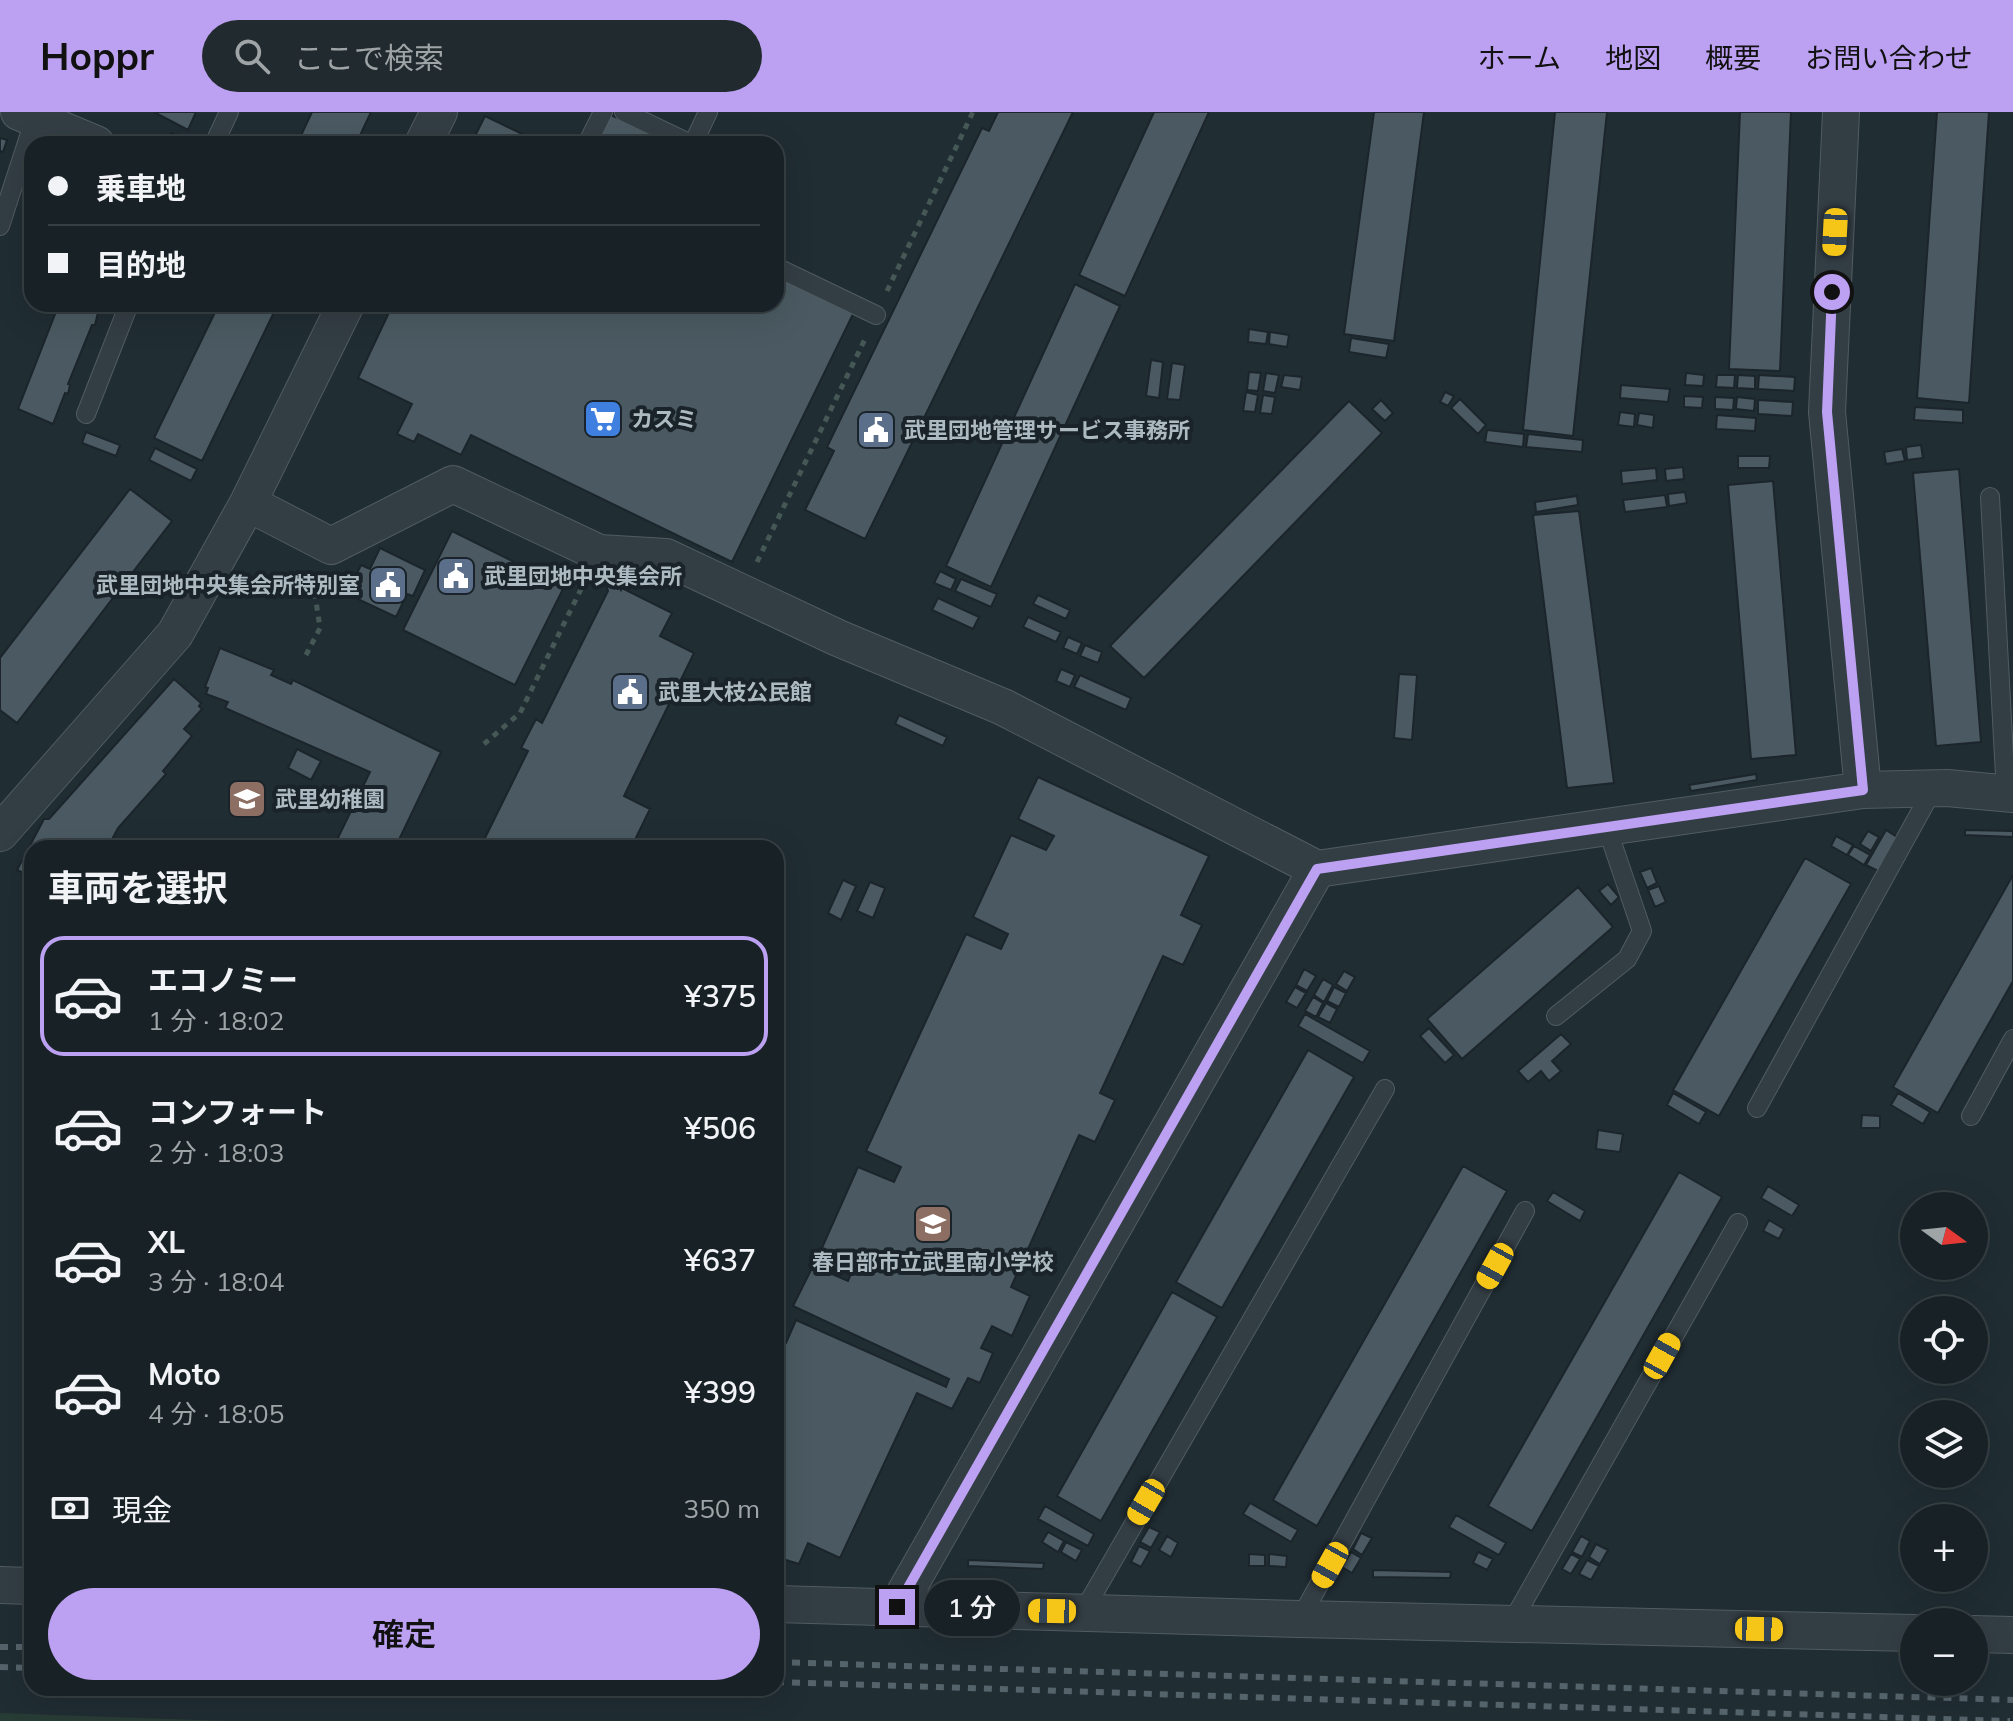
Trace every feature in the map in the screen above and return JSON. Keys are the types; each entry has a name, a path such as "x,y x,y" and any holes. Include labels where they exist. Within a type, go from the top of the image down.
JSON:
{"street":[{"path":"427,136 439,112"},
{"path":"1841,112 1827,412 1863,790"},
{"path":"46,118 81,136"},
{"path":"0,833 175,634 248,503 342,312"},
{"path":"248,503 331,546 453,484 599,553 666,557 838,638 1003,707 1317,869 1863,790 1947,788 2009,794"},
{"path":"897,1607 1317,869"},
{"path":"0,1585 24,1586"},
{"path":"784,1604 1900,1633"},
{"path":"1988,1634 2013,1635"}],"lane":[{"path":"218,136 229,112"},
{"path":"591,136 603,112"},
{"path":"696,136 708,112"},
{"path":"631,119 672,136"},
{"path":"0,226 24,170"},
{"path":"784,271 876,315"},
{"path":"86,414 126,312"},
{"path":"1990,497 2009,794"},
{"path":"1757,1108 1933,789"},
{"path":"1556,1016 1627,959 1642,931 1607,828"},
{"path":"1971,1116 2013,1039"},
{"path":"1083,1612 1385,1089"},
{"path":"1300,1619 1525,1211"},
{"path":"1512,1622 1738,1223"}],"path":[{"path":"484,744 520,713 599,553"},
{"path":"306,655 320,628 311,570"}],"green space":[{"path":"0,1713 228,1721 0,1721"}],"building":[{"path":"154,112 196,112 188,130"},
{"path":"312,112 371,112 360,136 301,136"},
{"path":"998,112 1073,112 865,539 805,510 834,451 827,447 982,128 989,131"},
{"path":"1154,112 1209,112 1125,296 1079,275"},
{"path":"1374,112 1424,112 1394,341 1344,334"},
{"path":"1555,112 1607,112 1573,436 1523,430"},
{"path":"1740,112 1791,112 1780,371 1729,369"},
{"path":"1937,112 1989,112 1969,403 1917,398"},
{"path":"609,114 654,136 598,136"},
{"path":"485,116 526,136 475,136"},
{"path":"0,138 7,140 3,152 0,151"},
{"name":"カスミ","path":"784,262 818,278 855,310 732,562 471,435 461,455 418,434 414,442 397,434 412,404 358,378 389,312 784,312"},
{"path":"1075,284 1120,306 991,587 946,566"},
{"path":"56,312 98,312 68,384 68,394 65,393 53,424 18,409"},
{"path":"215,312 274,312 202,461 154,438"},
{"path":"1249,329 1268,332 1266,344 1248,342"},
{"path":"1270,332 1289,335 1287,347 1269,344"},
{"path":"1351,338 1389,344 1386,358 1349,352"},
{"path":"1151,360 1163,362 1159,398 1146,396"},
{"path":"1172,363 1185,365 1180,400 1167,399"},
{"path":"1249,372 1261,373 1258,391 1247,390"},
{"path":"1266,373 1279,375 1275,393 1263,391"},
{"path":"1686,373 1704,375 1703,386 1685,385"},
{"path":"1284,375 1302,377 1300,390 1281,387"},
{"path":"1717,375 1735,375 1734,388 1716,387"},
{"path":"1738,375 1755,376 1755,389 1737,388"},
{"path":"1759,375 1795,377 1794,391 1758,389"},
{"path":"1621,385 1670,389 1668,402 1620,398"},
{"path":"1246,392 1258,395 1255,412 1243,411"},
{"path":"1445,392 1454,396 1448,406 1440,402"},
{"path":"1263,395 1275,397 1272,414 1260,413"},
{"path":"1684,396 1703,397 1702,408 1684,407"},
{"path":"1715,397 1734,398 1733,410 1715,409"},
{"path":"1737,397 1755,399 1754,411 1736,409"},
{"path":"1460,399 1486,425 1478,434 1451,408"},
{"path":"1381,400 1393,413 1385,421 1372,409"},
{"path":"1758,400 1793,402 1792,416 1758,414"},
{"path":"1349,401 1382,433 1144,678 1110,646"},
{"path":"1915,407 1963,410 1963,423 1914,420"},
{"path":"1620,412 1635,414 1634,427 1618,425"},
{"path":"1639,413 1654,415 1653,428 1637,425"},
{"path":"1717,415 1756,418 1755,431 1716,429"},
{"path":"1487,430 1524,434 1523,447 1485,442"},
{"path":"86,432 120,445 116,456 82,443"},
{"path":"1528,434 1583,440 1582,452 1526,447"},
{"path":"1921,445 1923,458 1907,460 1906,447"},
{"path":"155,448 197,469 191,481 149,460"},
{"path":"1902,449 1905,461 1886,464 1884,452"},
{"path":"1738,456 1770,456 1769,468 1738,468"},
{"path":"1683,467 1684,479 1666,481 1665,469"},
{"path":"1656,468 1657,480 1622,484 1621,471"},
{"path":"1959,469 1981,742 1936,746 1913,473"},
{"path":"1773,481 1796,755 1751,759 1728,485"},
{"path":"130,489 172,521 17,723 0,710 0,658"},
{"path":"1685,492 1687,503 1669,506 1668,494"},
{"path":"1665,495 1667,507 1625,512 1623,500"},
{"path":"1577,496 1578,505 1536,512 1535,502"},
{"path":"1579,511 1614,783 1567,788 1533,515"},
{"path":"452,531 564,587 515,685 403,630"},
{"path":"380,548 425,570 413,596 407,594 396,617 347,594 361,565 370,569"},
{"path":"612,565 621,590 672,613 660,636 694,653 624,796 650,809 635,840 484,840 528,751 521,748 536,719 542,723 608,591 601,569"},
{"path":"940,571 956,579 951,590 934,583"},
{"path":"961,579 997,594 991,607 955,591"},
{"path":"1038,595 1070,610 1066,619 1033,604"},
{"path":"938,598 979,617 973,629 932,610"},
{"path":"1028,617 1061,632 1056,642 1023,627"},
{"path":"1068,637 1082,643 1077,654 1063,648"},
{"path":"1085,645 1102,652 1098,663 1080,656"},
{"path":"220,648 274,670 271,675 291,684 293,680 441,752 399,840 337,840 370,772 225,708 228,702 206,694 208,688 205,687"},
{"path":"1061,669 1075,675 1070,687 1056,681"},
{"path":"1399,674 1417,675 1412,740 1394,738"},
{"path":"1080,675 1131,698 1126,710 1074,687"},
{"path":"174,679 201,703 199,706 202,709 184,729 192,736 163,771 166,774 118,828 112,840 33,840 44,819 49,819"},
{"path":"899,715 947,737 943,746 895,724"},
{"path":"297,749 321,761 311,780 288,768"},
{"path":"1756,774 1757,780 1691,791 1689,785"},
{"path":"1038,777 1209,856 1181,915 1202,925 1183,965 1163,956 1100,1093 1115,1100 1095,1142 1079,1135 1011,1287 1030,1296 1012,1336 992,1326 981,1348 993,1353 980,1383 968,1378 952,1409 917,1393 840,1558 808,1543 799,1564 784,1559 784,1342 796,1320 946,1387 949,1379 793,1306 813,1266 848,1281 855,1265 821,1250 858,1167 894,1182 901,1167 866,1151 966,934 1001,949 1008,934 973,917 1011,835 1046,850 1054,836 1018,819"},
{"path":"1886,830 1897,837 1878,871 1866,865"},
{"path":"1965,830 2013,831 2013,837 1965,835"},
{"path":"1868,831 1879,837 1871,851 1860,844"},
{"path":"1836,836 1853,845 1847,855 1831,846"},
{"path":"1854,846 1870,855 1864,865 1848,855"},
{"path":"24,857 24,873 17,870"},
{"path":"1805,858 1851,884 1719,1116 1673,1090"},
{"path":"1651,868 1657,883 1647,888 1640,872"},
{"path":"2013,875 2013,981 1938,1113 1893,1087"},
{"path":"843,880 856,886 841,920 828,913"},
{"path":"870,882 885,888 873,918 857,911"},
{"path":"1608,884 1619,897 1611,905 1599,891"},
{"path":"1659,886 1666,902 1655,907 1648,890"},
{"path":"1578,887 1613,927 1462,1059 1427,1019"},
{"path":"1304,969 1316,976 1307,991 1296,985"},
{"path":"1344,971 1355,977 1347,991 1336,984"},
{"path":"1323,979 1333,985 1324,1002 1314,995"},
{"path":"1295,987 1306,993 1297,1008 1286,1002"},
{"path":"1334,987 1346,993 1339,1007 1327,1001"},
{"path":"1313,997 1323,1003 1316,1017 1305,1011"},
{"path":"1326,1003 1337,1009 1330,1023 1318,1017"},
{"path":"1305,1014 1370,1051 1363,1063 1298,1026"},
{"path":"1429,1028 1454,1055 1445,1063 1420,1036"},
{"path":"1561,1034 1571,1044 1552,1061 1561,1071 1549,1081 1541,1071 1528,1082 1518,1071"},
{"path":"1308,1050 1354,1077 1222,1308 1176,1282"},
{"path":"1673,1093 1706,1112 1699,1124 1667,1105"},
{"path":"1898,1093 1930,1112 1923,1124 1891,1105"},
{"path":"1862,1115 1880,1116 1880,1128 1861,1128"},
{"path":"1598,1130 1623,1134 1620,1152 1596,1149"},
{"path":"1463,1166 1507,1191 1317,1526 1273,1500"},
{"path":"1679,1172 1722,1197 1532,1531 1488,1506"},
{"path":"1768,1186 1799,1205 1792,1216 1761,1198"},
{"path":"1553,1192 1585,1211 1580,1221 1547,1201"},
{"path":"1769,1220 1784,1229 1779,1239 1763,1231"},
{"path":"1172,1292 1217,1317 1101,1521 1057,1496"},
{"path":"1250,1503 1298,1530 1291,1542 1243,1514"},
{"path":"1045,1506 1094,1534 1088,1546 1038,1519"},
{"path":"1456,1515 1506,1543 1499,1555 1449,1527"},
{"path":"1149,1527 1160,1532 1151,1548 1140,1542"},
{"path":"1048,1532 1064,1541 1058,1552 1042,1542"},
{"path":"1361,1533 1372,1538 1362,1555 1353,1549"},
{"path":"1167,1536 1178,1543 1171,1557 1159,1550"},
{"path":"1581,1536 1590,1541 1582,1557 1572,1552"},
{"path":"1066,1542 1082,1550 1076,1561 1061,1552"},
{"path":"1596,1544 1608,1550 1600,1564 1589,1557"},
{"path":"1139,1546 1150,1551 1141,1567 1131,1562"},
{"path":"1351,1552 1361,1558 1352,1573 1342,1567"},
{"path":"1478,1552 1493,1559 1487,1570 1473,1563"},
{"path":"1249,1554 1265,1555 1265,1566 1249,1566"},
{"path":"1269,1554 1287,1556 1286,1567 1269,1566"},
{"path":"1571,1554 1580,1559 1571,1574 1562,1569"},
{"path":"968,1560 1044,1563 1043,1569 968,1566"},
{"path":"1587,1560 1599,1566 1591,1580 1579,1574"},
{"path":"1373,1570 1451,1572 1450,1578 1373,1577"}],"railway":[{"path":"0,1647 24,1647"},
{"path":"784,1662 2013,1700"},
{"path":"0,1667 24,1668"},
{"path":"784,1682 2010,1721"}],"place":[{"name":"カスミ","path":"603,419"},
{"name":"武里団地管理サービス事務所","path":"876,430"},
{"name":"武里団地中央集会所","path":"456,576"},
{"name":"武里団地中央集会所特別室","path":"388,585"},
{"name":"武里大枝公民館","path":"630,692"},
{"name":"武里幼稚園","path":"247,799"},
{"name":"春日部市立武里南小学校","path":"933,1224"}],"route":[{"path":"897,1607 1317,869 1863,790 1827,412 1832,292"}]}
